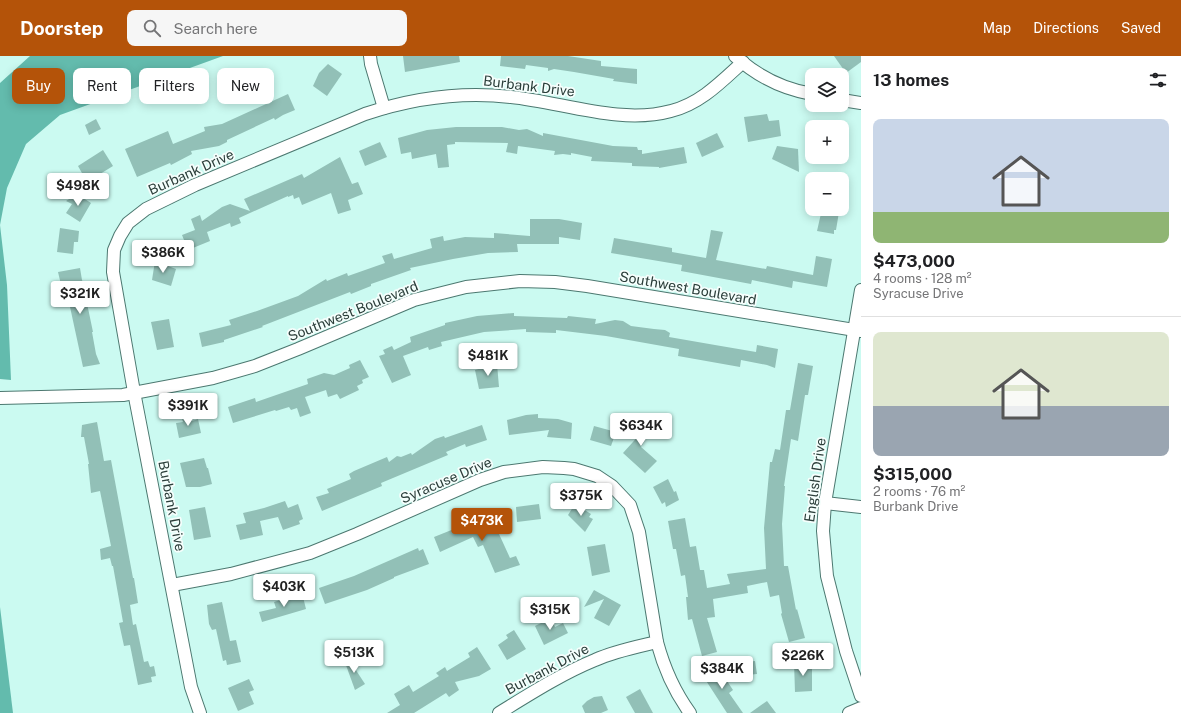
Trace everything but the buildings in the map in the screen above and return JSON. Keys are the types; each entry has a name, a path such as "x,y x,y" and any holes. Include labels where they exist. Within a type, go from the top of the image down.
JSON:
{"street":[{"path":"370,56 384,108"},
{"path":"739,59 763,77 784,87 805,93"},
{"name":"Burbank Drive","path":"200,713 191,687 134,392 113,272 114,250 128,223 146,209 195,185 365,114 411,100 438,96 479,94 512,97 617,114 650,116 671,111 697,100 715,87 739,59"},
{"path":"849,101 861,103"},
{"name":"Southwest Boulevard","path":"0,398 123,395 206,379 255,366 414,300 466,287 520,281 555,282 587,286 858,331"},
{"name":"English Drive","path":"861,290 858,331 825,503 823,531 826,576 846,652 861,696"},
{"name":"Syracuse Drive","path":"172,585 231,574 310,553 480,480 504,472 543,467 574,469 597,476 612,486 630,505 639,532 657,642 670,680 690,713"},
{"path":"825,503 861,507"},
{"name":"Burbank Drive","path":"499,713 565,674 596,660 626,649 657,642"},
{"path":"850,713 861,708"}],"green space":[{"path":"30,56 223,56 190,68 139,68 139,86 131,89 131,68 73,68 73,104 90,104 60,115 26,144 7,188 0,225 0,83 12,72 12,104 65,104 65,68 17,68"},
{"path":"0,225 7,285 11,380 0,379"},
{"path":"0,607 13,713 0,713"}]}
